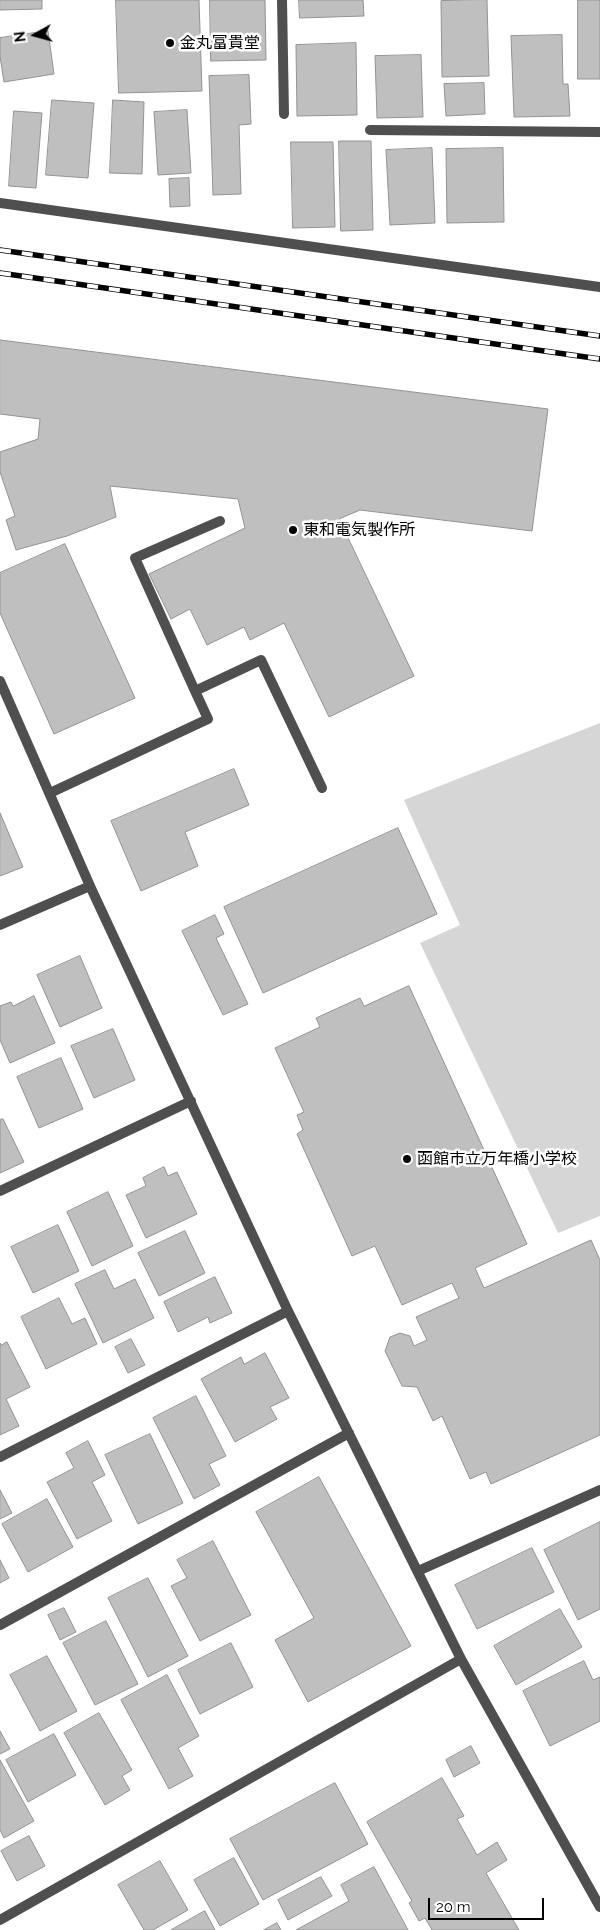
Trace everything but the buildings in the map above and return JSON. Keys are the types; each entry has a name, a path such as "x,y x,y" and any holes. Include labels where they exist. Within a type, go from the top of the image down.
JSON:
{"street":[{"path":"282,0 284,114"},
{"path":"370,130 600,132"},
{"path":"0,203 600,287"},
{"path":"50,793 208,719 135,558 220,521"},
{"path":"195,691 261,660 322,788"},
{"path":"0,681 90,886 288,1311 461,1659 600,1907"},
{"path":"0,925 90,886"},
{"path":"0,1191 191,1101"},
{"path":"0,1457 288,1311"},
{"path":"0,1625 348,1433"},
{"path":"418,1572 600,1490"},
{"path":"0,1920 461,1659"}],"shaded area":[{"path":"600,723 600,1216 558,1233 420,943 460,925 404,800"}],"railway":[{"path":"0,250 600,336"},
{"path":"0,273 600,359"}],"place":[{"name":"金丸富貴堂","path":"170,43"},
{"name":"東和電気製作所","path":"293,530"},
{"name":"函館市立万年橋小学校","path":"407,1159"}]}
